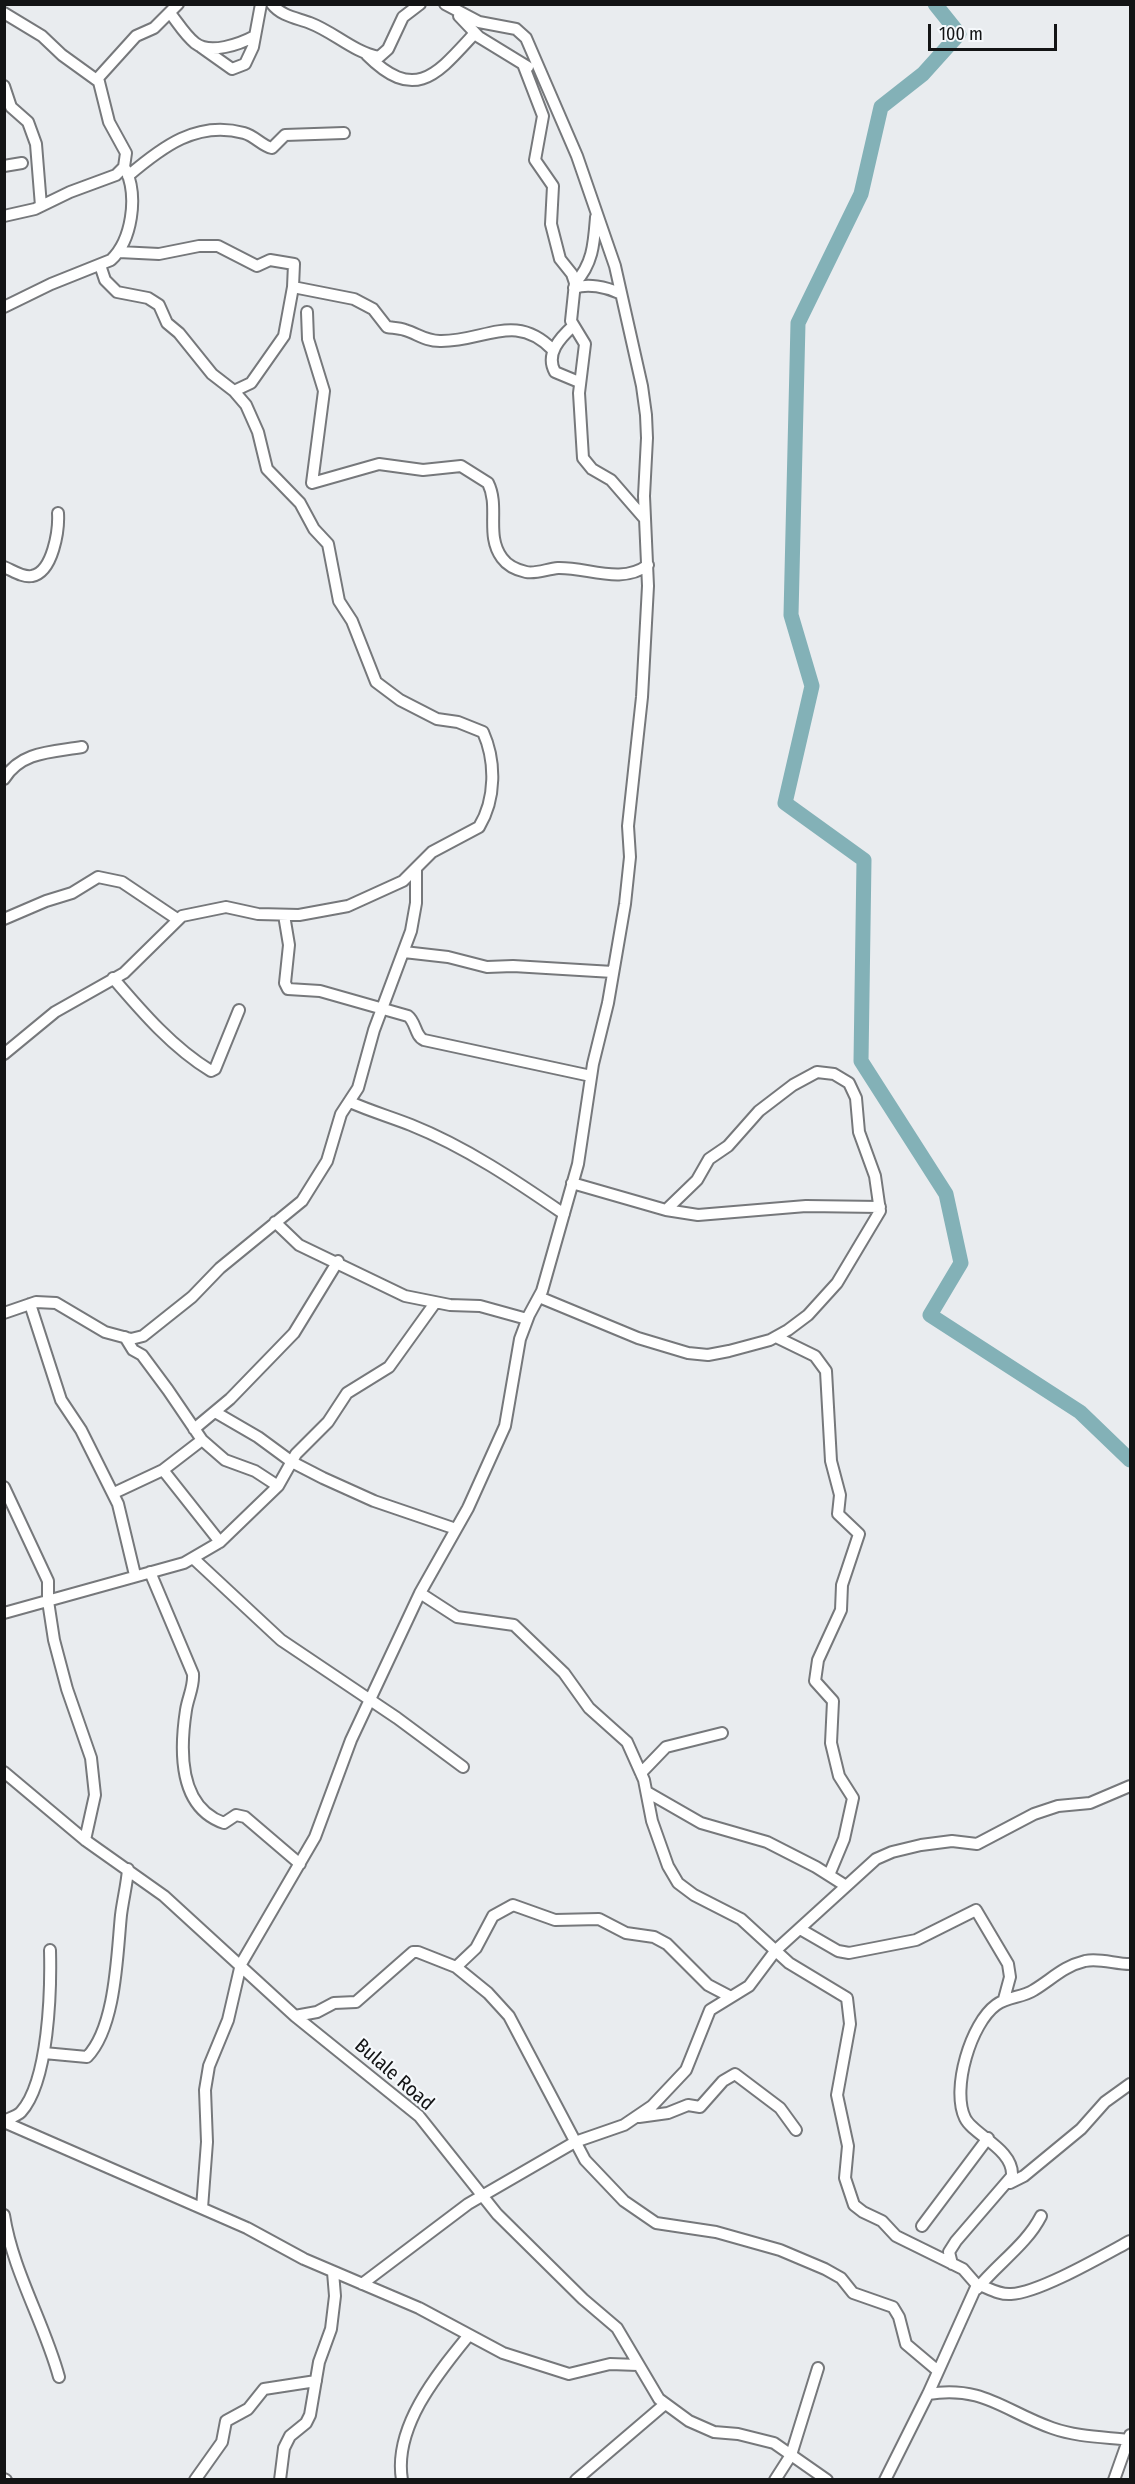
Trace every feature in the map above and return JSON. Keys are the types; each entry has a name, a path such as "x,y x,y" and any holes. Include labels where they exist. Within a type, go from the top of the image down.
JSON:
{"street":[{"path":"98,81 136,36 154,28 178,4"},
{"path":"170,13 192,41 232,69 240,67 249,57 261,4"},
{"path":"272,4 280,12 322,28 364,52 394,75 420,81 434,74 475,33"},
{"path":"364,52 382,56 403,17 420,4"},
{"path":"449,7 475,33 523,64 540,72"},
{"path":"202,2208 208,2073 228,2020 241,1964 320,1826 351,1740 420,1593 456,1529 505,1426 516,1356 527,1319 539,1297 573,1183 584,1132 591,1076 613,972 630,857 628,826 642,697 648,565 644,518 646,415 642,386 619,293 615,266 577,156 526,38 518,30 479,22 449,7"},
{"path":"4,13 42,36 62,55 98,81 109,122 127,156 126,172 131,211 127,233 119,252 111,260 63,278 4,307"},
{"path":"201,47 234,45 255,36"},
{"path":"523,64 543,116 535,160 553,186 551,224 560,259 572,274 574,286 570,315 573,326 581,334 585,344 579,382 583,458 592,469 610,480 644,518"},
{"path":"4,86 11,107 28,122 36,144 36,174 41,206"},
{"path":"4,216 29,212 70,192 126,172 173,142 196,131 243,133 272,148 285,135 344,133"},
{"path":"4,166 22,163"},
{"path":"574,286 586,271 593,253 596,215"},
{"path":"119,252 159,254 200,246 218,246 257,266 270,260 293,264 293,287 284,336 251,383 234,391"},
{"path":"4,1054 56,1012 127,970 177,918 200,910 226,907 258,914 299,915 348,906 381,893 403,881 432,852 472,832 481,824 493,778 484,734 466,725 437,719 400,700 376,682 352,621 339,601 328,544 314,529 300,503 267,469 251,414 234,391 212,374 179,333 167,323 159,305 148,298 117,292 105,280 100,265"},
{"path":"574,286 603,288 619,293"},
{"path":"293,287 354,299 373,309 387,327 404,329 422,339 450,341 494,332 520,330 538,335 553,350"},
{"path":"4,298 16,302"},
{"path":"308,312 309,343 324,391 312,483 379,464 420,470 461,466 488,483 493,500 493,542 502,559 510,566 529,573 558,568 616,574 638,572 648,565"},
{"path":"573,326 553,350 552,364 555,372 579,382"},
{"path":"4,567 26,576 38,573 47,562 57,540 58,513"},
{"path":"4,779 10,770 23,759 82,747"},
{"path":"4,1312 42,1302 63,1304 105,1332 137,1338 153,1329 306,1196 331,1152 341,1114 358,1088 372,1038 404,952 416,903 416,870"},
{"path":"4,920 46,901 72,893 98,877 122,882 177,918"},
{"path":"284,915 289,934 286,988 295,991 320,991 410,1016 418,1036 424,1040 591,1076"},
{"path":"404,952 448,957 487,967 513,966 613,972"},
{"path":"113,978 140,1010 174,1043 210,1070 215,1068 239,1010"},
{"path":"539,1297 638,1338 688,1353 708,1355 729,1352 776,1336 808,1315 837,1283 880,1207 875,1176 859,1132 853,1090 842,1077 817,1072 792,1086 759,1111 732,1143 709,1159 697,1180 666,1210"},
{"path":"350,1102 413,1126 461,1149 493,1166 564,1214"},
{"path":"573,1183 666,1210 713,1216 814,1206 880,1207"},
{"path":"275,1222 299,1245 405,1296 435,1303 473,1305 527,1319"},
{"path":"194,1429 215,1412 294,1334 338,1262"},
{"path":"4,1613 194,1558 220,1542 278,1486 300,1449 328,1422 347,1393 389,1367 435,1303"},
{"path":"30,1304 62,1400 81,1430 114,1493 135,1575"},
{"path":"776,1336 815,1356 826,1371 831,1461 840,1495 838,1514 859,1534 842,1585 841,1610 820,1652 815,1678 816,1684 833,1702 831,1743 839,1776 853,1798 844,1839 830,1875"},
{"path":"125,1337 133,1350 142,1356 168,1390 202,1440 225,1460 255,1471 278,1486"},
{"path":"215,1412 258,1437 292,1462 374,1501 456,1529"},
{"path":"114,1493 163,1470 202,1440"},
{"path":"163,1470 220,1542"},
{"path":"4,1487 48,1581 48,1601 67,1689 91,1758 95,1795 85,1840"},
{"path":"194,1558 281,1640 463,1767"},
{"path":"150,1572 193,1674 193,1690 186,1715 184,1773 188,1789 201,1806 219,1821 224,1823 236,1815 245,1817 300,1864"},
{"path":"420,1593 457,1617 514,1625 564,1673 589,1708 627,1742 642,1773 652,1821 666,1861 678,1883 694,1895 741,1919 806,1975 844,1995 848,2002 849,2035 837,2095 848,2145 845,2178 854,2205 882,2221 896,2236 952,2264 973,2278 978,2287 1005,2294 1017,2294 1065,2275 1131,2241"},
{"path":"642,1773 666,1747 722,1733"},
{"name":"Bulale Road","path":"4,1772 85,1840 128,1869 182,1911 295,2016 419,2116 497,2214 575,2292 617,2328 653,2392 665,2404 689,2421 714,2432 768,2440 827,2480"},
{"path":"362,2284 468,2204 484,2197 575,2142 624,2125 639,2117 679,2080 692,2058 710,2010 729,1996 749,1986 776,1950 876,1859 892,1852 944,1842 977,1844 1034,1814 1058,1806 1090,1803 1131,1786"},
{"path":"647,1792 701,1823 767,1842 830,1875 846,1886"},
{"path":"44,2053 87,2057 100,2034 111,2002 128,1869"},
{"path":"456,1967 476,1948 493,1916 499,1910 513,1905 555,1920 599,1919 626,1933 654,1937 667,1944 708,1985 729,1996"},
{"path":"800,1929 838,1951 849,1953 916,1940 975,1910 1008,1964 1010,1977 1004,1999"},
{"path":"4,2121 18,2115 24,2107 44,2053 50,1987 50,1950"},
{"path":"295,2016 317,2012 334,2003 356,2002 413,1952 456,1967 488,1993 509,2016 575,2142 595,2172 624,2201 651,2221 667,2227 716,2232 787,2253 841,2278 853,2293 892,2306 899,2317 906,2344 938,2371"},
{"path":"1010,2182 1012,2169 988,2139 968,2123 960,2099 963,2063 990,2011 1004,1999 1030,1993 1072,1965 1094,1960 1131,1964"},
{"path":"639,2117 668,2113 688,2105 700,2107 723,2081 735,2074 780,2108 796,2130"},
{"path":"952,2264 949,2252 985,2205 1010,2182 1024,2176 1081,2129 1105,2102 1131,2084"},
{"path":"4,2121 202,2208 333,2272 419,2308 503,2353 569,2374 603,2365 638,2365"},
{"path":"922,2226 988,2139"},
{"path":"4,2215 12,2254 50,2346 59,2377"},
{"path":"885,2480 978,2287 1033,2232 1041,2216"},
{"path":"280,2480 284,2448 290,2436 309,2420 333,2313 333,2272"},
{"path":"402,2480 400,2464 404,2442 422,2399 469,2335"},
{"path":"775,2480 791,2455 818,2368"},
{"path":"195,2480 222,2442 226,2421 248,2409 264,2389 316,2381"},
{"path":"928,2394 956,2391 978,2395 1059,2430 1130,2438 1114,2480"},
{"path":"576,2480 665,2404"}],"waterway":[{"path":"935,4 959,34 923,74 881,107 861,194 798,323 791,615 812,686 785,803 864,860 861,1061 946,1194 961,1263 930,1315 1080,1412 1130,1460"}]}
